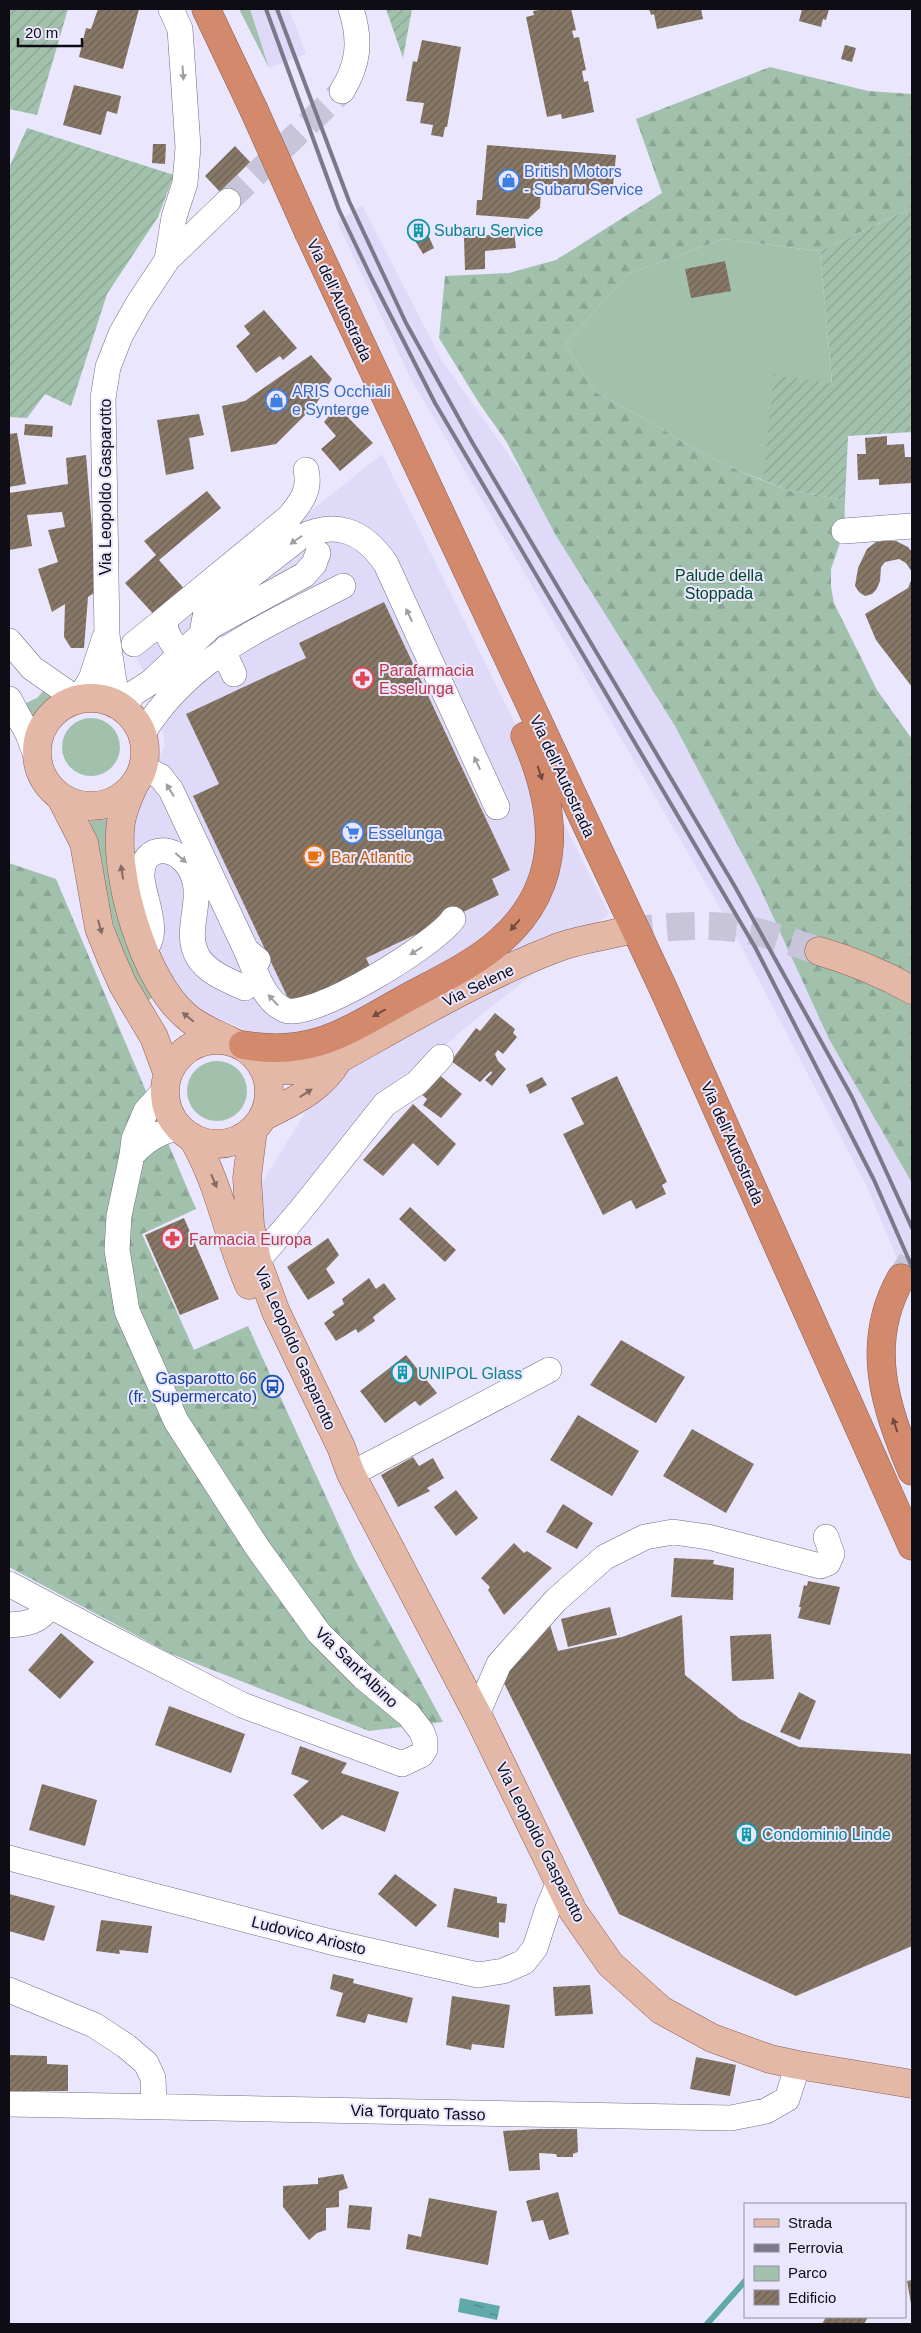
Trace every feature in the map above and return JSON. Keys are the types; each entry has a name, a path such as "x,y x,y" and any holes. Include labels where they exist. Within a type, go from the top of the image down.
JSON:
{"highway":[{"name":"Via dell'Autostrada","path":"206,9 448,532 663,988 912,1546"},
{"path":"237,1043 266,1048 299,1047 320,1043 345,1032 479,957 516,925 530,905 540,885 549,850 550,820 547,799 528,742 460,594 453,572 448,532"},
{"path":"901,1278 887,1307 882,1324 880,1360 887,1402 912,1471"}],"main road":[{"name":"Via Leopoldo Gasparotto","path":"142,735 137,724 122,708 109,701 93,698 78,700 64,706 47,722 38,742 37,758 40,773 49,787 61,798 84,843 99,928 110,958 123,985 154,1037 166,1083 166,1104 171,1117 186,1133 214,1179 236,1255 284,1366 331,1452 339,1465 350,1474"},
{"path":"142,735 145,752 139,776 125,804 121,822 121,868 131,915 144,950 159,981 185,1016 198,1025 237,1043 256,1056 265,1069"},
{"path":"61,798 76,804 93,807 109,804 124,795 139,776"},
{"name":"Via Selene","path":"265,1069 306,1070 320,1068 460,991 512,967 556,948 625,931"},
{"path":"819,951 854,961 893,978 912,990"},
{"path":"166,1083 175,1061 186,1050 200,1042 215,1039 237,1043"},
{"name":"Via Selene","path":"258,1123 330,1076 339,1059"},
{"name":"Via Leopoldo Gasparotto","path":"265,1069 270,1085 269,1101 258,1123 247,1177 250,1225 256,1261 276,1312 341,1448 350,1474 477,1714 573,1911 610,1964 661,2010 712,2038 770,2059 912,2084"},
{"path":"186,1133 207,1143 224,1144 240,1139 258,1123"}],"street":[{"path":"167,260 174,216 185,183 188,147 180,29 171,9"},
{"path":"342,91 352,75 357,59 355,22 351,9"},
{"name":"Via Leopoldo Gasparotto","path":"122,708 114,682 107,634 104,390 108,367 121,334 167,260 228,201"},
{"path":"134,644 289,517 298,506 309,482 306,470"},
{"path":"844,530 912,526"},
{"path":"142,735 167,700 190,660 202,633 208,612 217,602 299,538 313,530 326,528 347,532 362,538 375,548 386,564 497,807"},
{"path":"202,633 220,620 304,575 314,564 318,554"},
{"path":"122,708 134,693 151,682 190,660 226,648 339,580 220,636 157,689 122,708"},
{"path":"165,619 168,635 190,660 227,677 226,648"},
{"name":"Via Leopoldo Gasparotto","path":"78,700 94,673 107,634"},
{"path":"9,641 32,668 78,700"},
{"path":"9,699 28,734 37,758"},
{"path":"139,776 160,776 171,790 248,969 276,1005 291,1012 305,1010 354,987 405,958 441,934 453,919"},
{"path":"144,950 150,944 153,934 144,896 142,873 144,864 152,855 161,850 171,850 180,855 187,863 195,881 196,892 192,926 195,952 204,964 215,973 248,969"},
{"path":"256,1261 290,1224 385,1104 417,1083 441,1057"},
{"name":"Via Sant'Albino","path":"9,1584 242,1705 402,1764 421,1756 425,1749 422,1732 409,1715 363,1677 319,1633 258,1548 176,1421 127,1311 117,1250 119,1216 134,1139 143,1117 166,1083"},
{"path":"132,1155 156,1135 186,1133"},
{"path":"250,1225 262,1230 268,1230 290,1224"},
{"path":"350,1474 549,1370"},
{"path":"477,1714 499,1664 556,1600 605,1557 644,1537 673,1532 708,1537 820,1566 828,1563 832,1554 826,1537"},
{"path":"9,1625 34,1622 46,1613 49,1606"},
{"name":"Ludovico Ariosto","path":"9,1858 331,1942 478,1975 503,1971 524,1962 536,1948 548,1908 559,1882"},
{"path":"9,1990 62,2010 94,2025 126,2046 146,2064 153,2078 154,2105"},
{"name":"Via Torquato Tasso","path":"9,2104 154,2105 494,2115 600,2114 731,2118 766,2111 787,2100 798,2065"}],"shaded area":[{"path":"250,9 289,9 306,54 269,68"},
{"path":"362,205 442,361 527,480 555,534 675,726 759,886 829,1039 912,1183 912,1294 867,1187 730,925 410,377 337,222"},
{"path":"382,454 609,914 471,1023 395,1088 271,1252 256,1226 260,1186 334,1066 191,1007 160,972 133,886 133,803 149,779 165,745 158,702 134,652"}],"green space":[{"path":"9,9 68,9 37,115 9,109"},
{"path":"239,9 250,9 269,68"},
{"path":"386,9 412,9 403,58"},
{"name":"Palude della Stoppada","path":"770,67 868,91 912,94 912,208 820,251 723,239 628,274 565,344 595,392 693,448 739,471 787,490 845,500 844,531 831,569 831,587 834,603 877,690 912,739 912,1183 829,1039 759,886 675,726 555,534 506,441 479,403 439,338 445,276 509,273 556,260 662,193 636,119"},
{"path":"27,128 174,175 158,217 107,294 71,406 45,394 27,418 9,417 9,168"},
{"path":"912,208 912,432 848,436 845,500 787,490 763,480 774,375 832,383 820,251"},
{"path":"723,239 820,251 832,384 765,481 739,471 693,448 595,392 565,344 628,274"},
{"path":"44,690 55,696 42,705 33,718 26,703 37,698"},
{"path":"85,718 97,718 112,726 120,741 120,753 112,768 97,776 85,776 70,768 62,753 62,741 70,726"},
{"path":"110,819 154,997 147,1001 131,971 118,940 109,907 98,845 89,821"},
{"path":"9,863 56,879 196,1209 142,1234 194,1350 248,1326 354,1558 443,1722 369,1731 169,1653 9,1567"},
{"path":"217,1061 233,1066 238,1070 242,1075 247,1091 242,1107 238,1112 233,1116 217,1121 201,1116 196,1112 192,1107 187,1091 192,1075 196,1070 201,1066"}],"water":[{"path":"460,2298 500,2306 497,2320 458,2312"}],"building":[{"path":"98,9 139,9 123,69 79,57 86,28 91,29"},
{"path":"571,9 576,30 572,31 574,38 579,37 586,70 582,71 584,82 588,81 594,112 562,119 561,114 547,117 526,17 534,15 533,11"},
{"path":"649,9 701,9 703,19 657,29 654,14 651,15"},
{"path":"802,9 829,9 826,20 823,19 821,27 799,21"},
{"path":"422,40 461,47 447,127 445,127 443,137 431,135 433,125 420,123 424,103 406,101 413,61 417,62"},
{"path":"845,45 856,48 852,62 841,59"},
{"path":"74,85 121,96 117,114 107,111 101,135 63,125"},
{"path":"153,144 166,144 165,164 152,163"},
{"path":"487,145 616,155 612,196 541,191 540,208 528,219 476,215 477,200 482,200"},
{"path":"235,146 250,162 220,192 205,176"},
{"path":"421,219 434,248 423,254 407,227"},
{"path":"514,231 516,248 485,251 485,269 465,270 464,237"},
{"path":"725,261 731,291 691,298 685,269"},
{"path":"264,310 297,348 283,360 280,356 256,373 236,346 250,334 244,326"},
{"path":"311,355 332,379 316,404 276,444 231,452 222,406 245,401"},
{"path":"337,406 373,443 340,471 321,449 336,436 324,422"},
{"path":"199,414 204,435 189,438 194,469 166,475 157,420"},
{"path":"25,424 53,426 52,437 24,435"},
{"path":"17,433 26,484 9,487 9,434"},
{"path":"887,436 887,445 904,444 905,457 912,457 912,483 879,485 879,479 858,480 857,454 866,454 865,438"},
{"path":"86,455 96,577 94,593 88,597 84,648 71,648 64,637 65,604 52,612 38,569 58,562 48,530 65,527 62,512 27,515 32,546 9,550 9,493 68,484 66,458"},
{"path":"207,491 221,508 159,560 188,593 157,618 125,583 156,555 144,541"},
{"path":"896,541 908,547 912,552 912,572 906,563 899,559 885,562 881,567 880,581 876,590 872,594 865,596 855,586 858,568 867,549 876,542"},
{"path":"912,578 912,687 876,640 865,614 908,588"},
{"name":"Esselunga","path":"384,602 510,870 492,879 499,895 366,958 373,973 294,1011 193,796 219,784 186,714 306,658 299,643"},
{"path":"495,1013 515,1029 513,1033 517,1037 503,1054 498,1050 495,1054 498,1061 506,1069 492,1086 485,1080 492,1073 491,1071 480,1082 451,1061 476,1028 480,1031"},
{"path":"437,1073 462,1094 441,1118 423,1105 427,1099 420,1093"},
{"path":"617,1076 667,1182 662,1185 666,1194 636,1209 631,1200 603,1215 563,1134 584,1124 571,1098"},
{"path":"542,1077 547,1085 530,1094 526,1085"},
{"path":"413,1104 456,1144 438,1166 413,1143 383,1176 363,1160"},
{"path":"410,1207 456,1250 445,1262 399,1219"},
{"path":"184,1218 219,1299 180,1315 145,1235"},
{"path":"328,1238 339,1255 326,1269 335,1283 308,1300 287,1267"},
{"path":"369,1278 376,1289 384,1283 396,1299 373,1317 375,1321 358,1333 356,1329 336,1341 324,1323 335,1315 332,1312 344,1304 342,1299"},
{"path":"621,1340 685,1377 656,1423 590,1385"},
{"name":"UNIPOL Glass","path":"406,1355 437,1393 420,1406 415,1401 385,1423 360,1391"},
{"path":"578,1415 639,1451 612,1496 550,1460"},
{"path":"692,1429 754,1464 726,1513 663,1476"},
{"path":"413,1457 419,1466 433,1458 444,1478 427,1488 430,1491 398,1507 381,1475"},
{"path":"456,1490 478,1518 456,1536 434,1507"},
{"path":"563,1504 593,1523 577,1549 546,1532"},
{"path":"514,1543 524,1553 527,1551 552,1568 504,1615 488,1590 490,1587 481,1578"},
{"path":"674,1558 714,1560 713,1564 734,1568 733,1600 671,1597"},
{"path":"808,1581 840,1587 830,1625 798,1618 804,1585 807,1586"},
{"path":"610,1607 617,1635 568,1647 561,1619"},
{"name":"Condominio Linde","path":"682,1615 685,1675 740,1719 799,1747 912,1754 912,1946 796,1996 619,1914 502,1679 550,1625 558,1651 622,1637"},
{"path":"61,1633 94,1662 60,1699 28,1670"},
{"path":"771,1634 774,1679 732,1681 730,1636"},
{"path":"799,1692 816,1701 800,1740 780,1732"},
{"path":"169,1706 245,1734 231,1773 155,1745"},
{"path":"300,1746 347,1763 341,1773 399,1792 385,1832 342,1815 322,1830 293,1795 309,1781 291,1774"},
{"path":"42,1784 97,1800 85,1846 29,1830"},
{"path":"395,1874 437,1905 416,1927 378,1894"},
{"path":"454,1888 497,1897 497,1903 507,1904 505,1923 499,1922 499,1938 447,1927"},
{"path":"9,1894 55,1906 44,1941 9,1931"},
{"path":"101,1920 152,1926 148,1953 119,1950 120,1954 96,1951"},
{"path":"333,1974 354,1979 353,1983 413,1998 407,2023 368,2014 365,2023 336,2016 343,1993 330,1989"},
{"path":"590,1985 593,2014 555,2016 553,1987"},
{"path":"452,1996 510,2005 504,2048 472,2044 471,2050 446,2045"},
{"path":"9,2055 47,2056 47,2064 68,2065 68,2091 9,2091"},
{"path":"696,2057 736,2065 730,2096 690,2089"},
{"path":"577,2129 578,2152 573,2154 573,2157 557,2157 556,2154 539,2153 540,2170 509,2171 503,2131"},
{"path":"343,2174 348,2188 339,2191 339,2207 326,2208 326,2230 317,2233 309,2240 283,2207 283,2186 318,2184 318,2178"},
{"path":"558,2192 569,2234 549,2240 543,2220 532,2222 526,2201"},
{"path":"429,2198 497,2211 488,2265 406,2249 408,2234 421,2237"},
{"path":"349,2205 372,2207 370,2230 347,2228"},
{"path":"912,2280 912,2304 911,2304 907,2281"},
{"path":"825,2318 867,2318 864,2324 822,2324"}],"waterway":[{"path":"707,2324 744,2282"}],"tunnel":[{"path":"228,201 342,91"},
{"path":"625,931 689,926 737,928 770,935 819,951"},
{"path":"901,1278 912,1261"}],"railway":[{"path":"266,9 339,210 435,403 755,947 874,1180 912,1267"},
{"path":"277,9 349,201 406,323 472,442 734,885 852,1097 912,1228"}],"place":[{"name":"British Motors - Subaru Service","path":"508,180"},
{"name":"Subaru Service","path":"418,230"},
{"name":"ARIS Occhiali e Synterge","path":"276,400"},
{"name":"Parafarmacia Esselunga","path":"363,679"},
{"name":"Esselunga","path":"352,833"},
{"name":"Bar Atlantic","path":"315,857"},
{"name":"Farmacia Europa","path":"173,1239"},
{"name":"UNIPOL Glass","path":"402,1373"},
{"name":"Gasparotto 66 (fr. Supermercato)","path":"273,1387"},
{"name":"Condominio Linde","path":"746,1834"}]}
